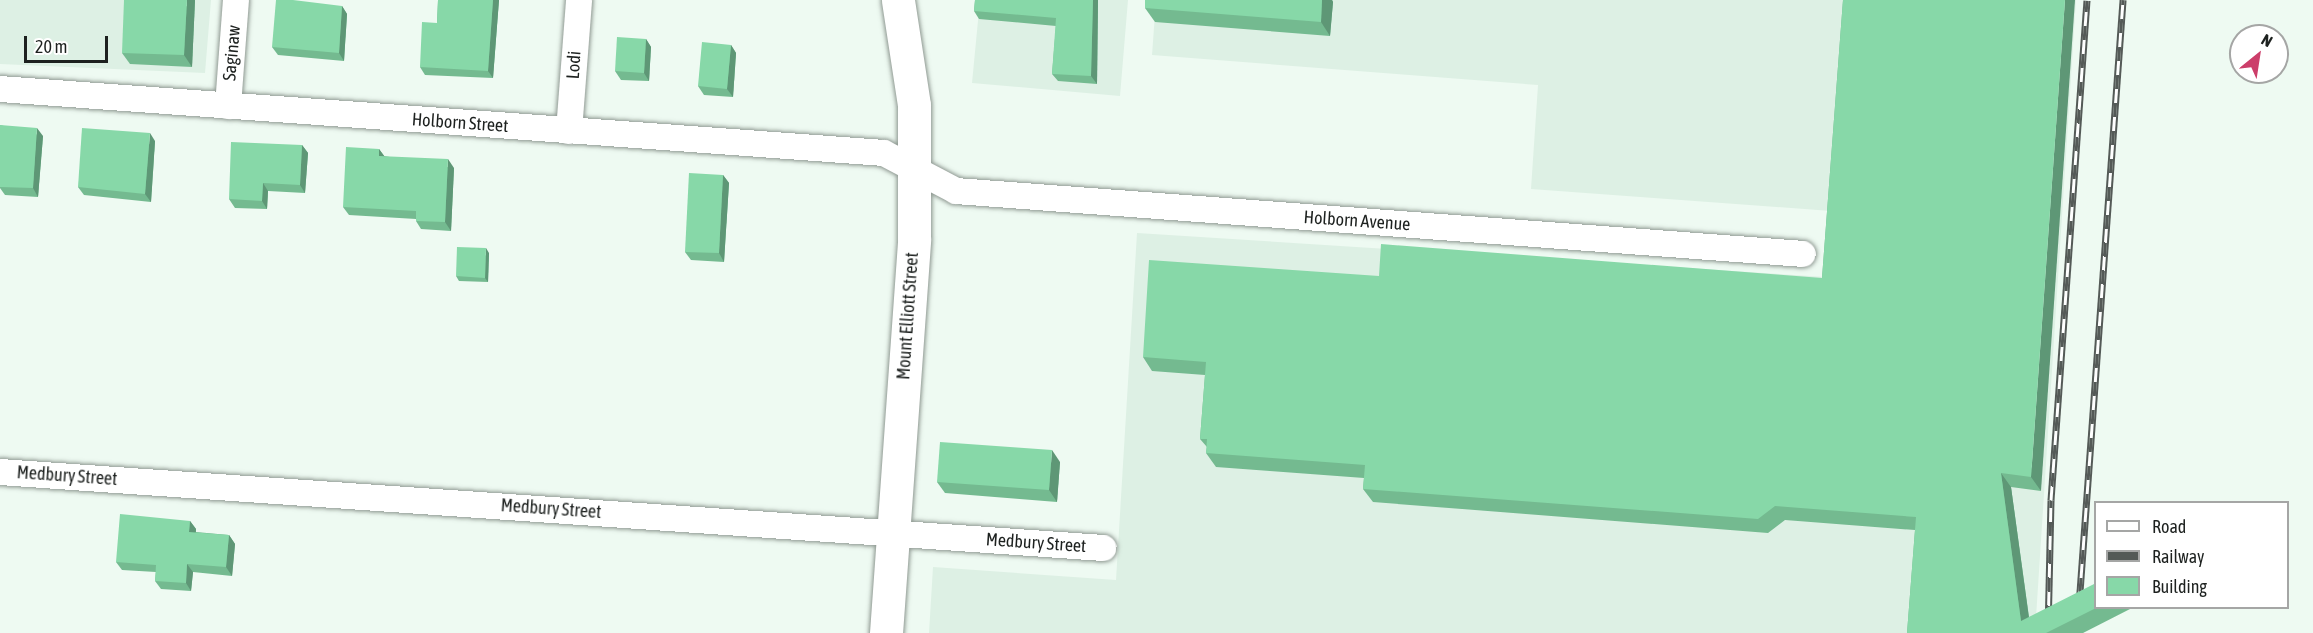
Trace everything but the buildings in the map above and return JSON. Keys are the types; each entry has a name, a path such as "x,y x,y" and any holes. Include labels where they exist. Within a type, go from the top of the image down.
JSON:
{"main road":[{"name":"Mount Elliott Street","path":"886,633 914,172 914,105 898,0"}],"street":[{"name":"Saginaw","path":"228,106 236,0"},
{"name":"Lodi","path":"569,131 579,0"},
{"name":"Holborn Street","path":"0,89 884,153 914,172"},
{"name":"Holborn Avenue","path":"914,172 956,191 1803,254"},
{"name":"Medbury Street","path":"0,472 1103,548"}],"shaded area":[{"path":"0,0 211,0 205,73 0,64"},
{"path":"980,0 1128,0 1120,96 972,83"},
{"path":"1156,0 2076,0 2035,633 929,633 933,567 1116,580 1137,233 1826,277 1831,211 1531,189 1538,85 1152,55"}],"railway":[{"path":"2048,633 2051,500 2087,0"},
{"path":"2077,633 2123,0"}]}
